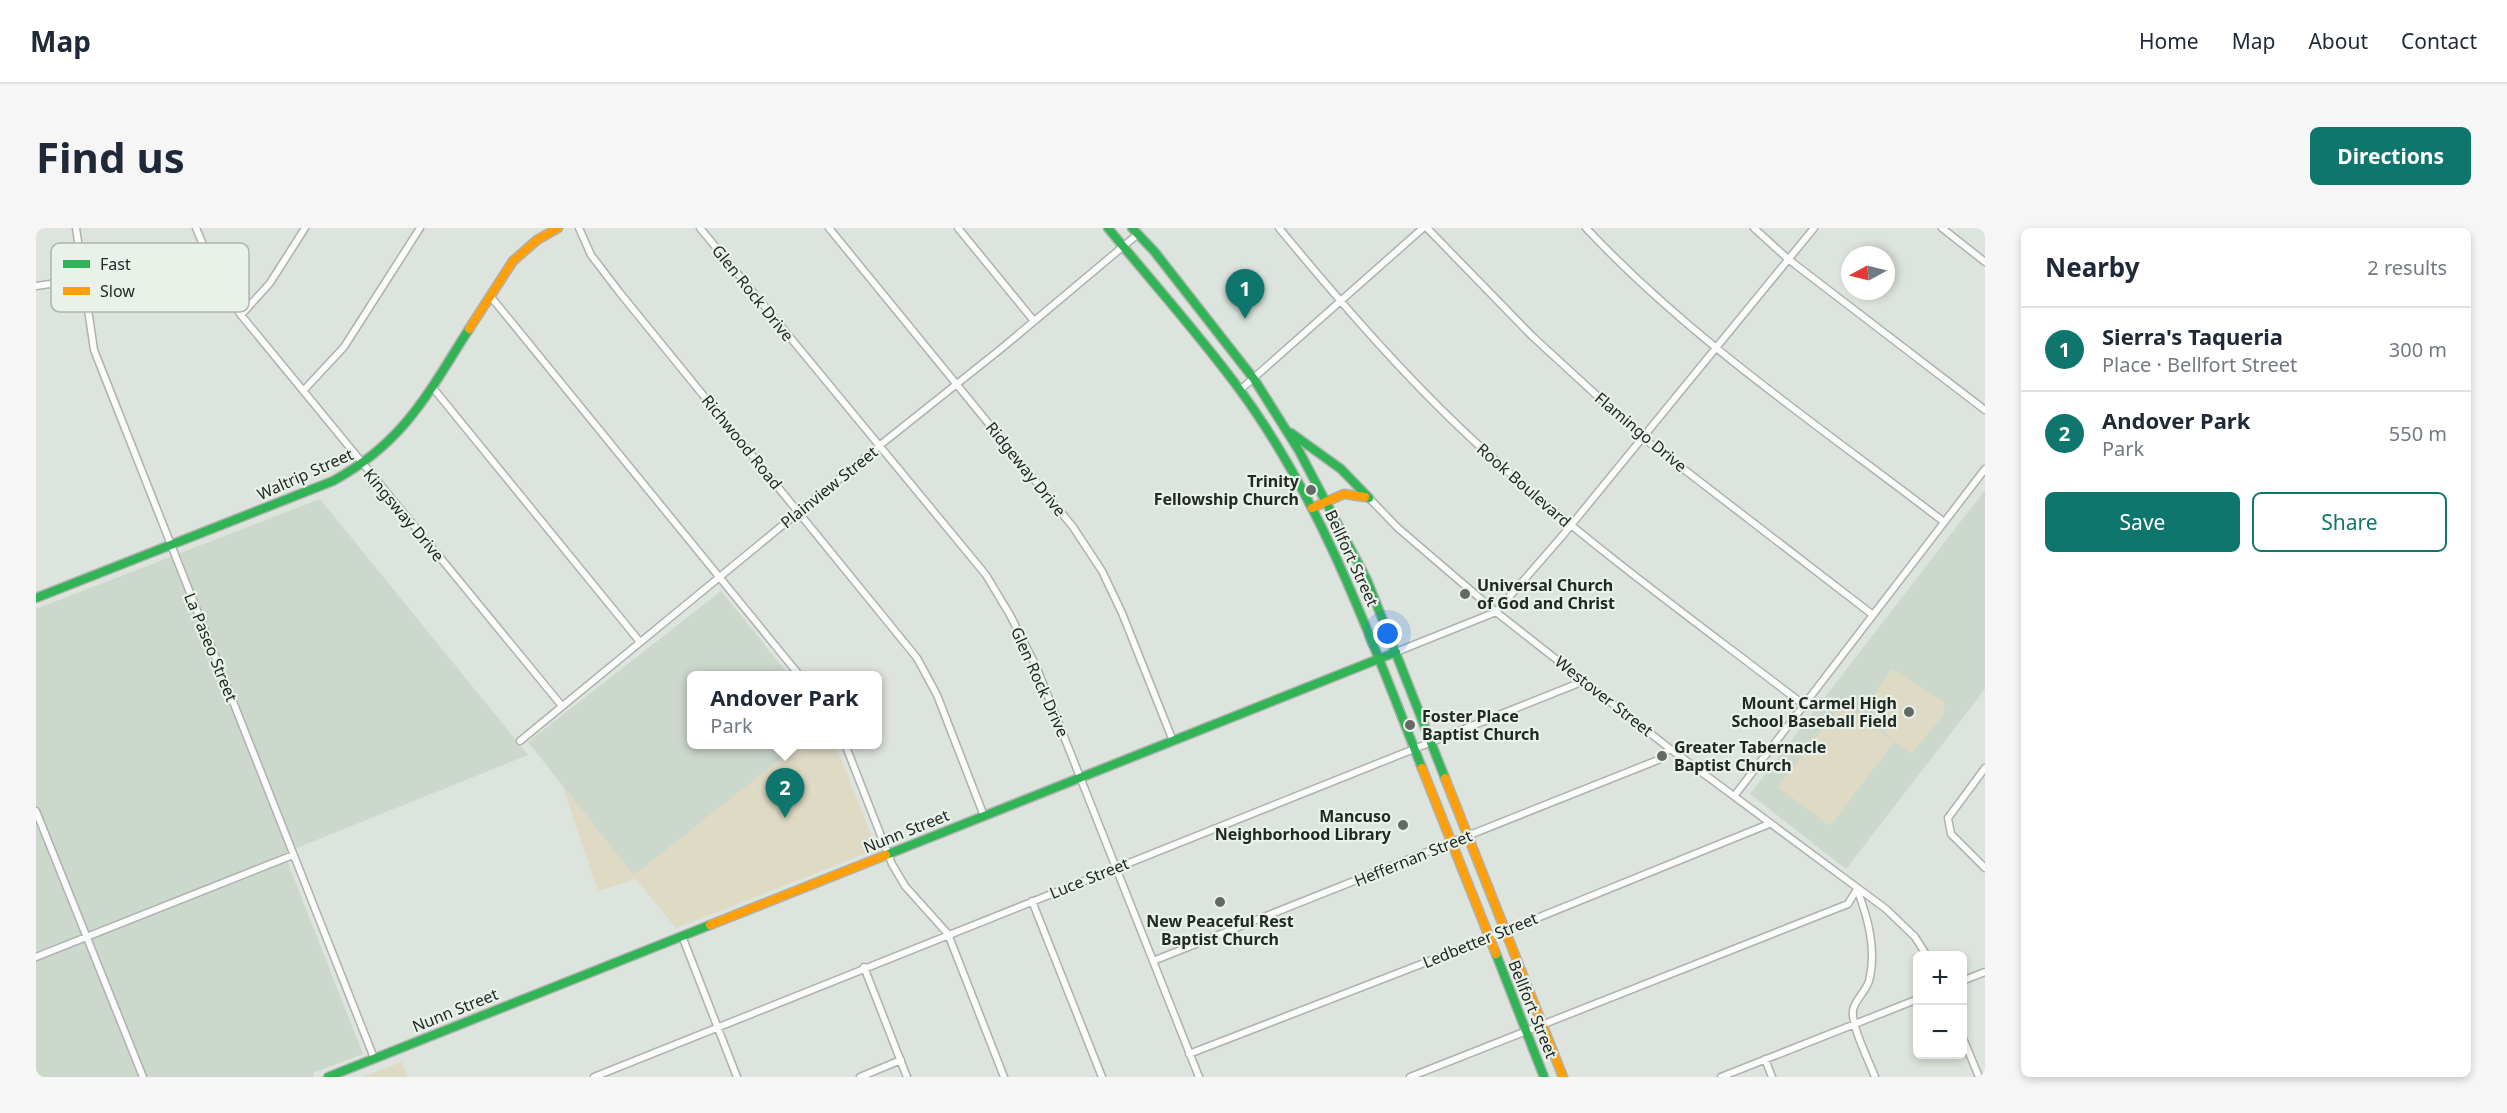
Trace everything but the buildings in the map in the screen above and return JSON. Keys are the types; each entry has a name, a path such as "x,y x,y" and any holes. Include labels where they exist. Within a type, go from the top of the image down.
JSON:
{"main road":[{"name":"Waltrip Street","path":"36,598 333,481 363,465 394,438 412,418 513,261 537,240 558,228"},
{"name":"Bellfort Street","path":"1108,228 1240,390 1312,508 1350,585 1380,658 1544,1077"},
{"name":"Bellfort Street","path":"1135,231 1154,251 1254,379 1327,500 1367,580 1563,1077"},
{"path":"1283,425 1350,478 1368,498"},
{"path":"1343,493 1350,485 1350,478"},
{"path":"1312,508 1343,493 1357,493 1368,498"},
{"name":"Nunn Street","path":"328,1077 1396,652"}],"street":[{"name":"La Paseo Street","path":"76,228 78,243"},
{"name":"Kingsway Drive","path":"196,228 202,243"},
{"path":"249,306 270,283 305,228"},
{"path":"303,391 344,347 420,228"},
{"name":"Richwood Road","path":"579,228 591,255 620,293 917,658 937,695 984,816"},
{"name":"Glen Rock Drive","path":"700,228 986,575 1010,615 1036,666 1199,1077"},
{"name":"Ridgeway Drive","path":"829,228 1073,527 1102,571 1122,613 1173,741"},
{"path":"958,228 1034,321"},
{"name":"Rook Boulevard","path":"1279,228 1340,302 1461,429 1570,525 1804,705"},
{"path":"1240,390 1425,228"},
{"name":"Flamingo Drive","path":"1425,228 1533,336 1642,436 1873,615"},
{"path":"1586,228 1604,248 1716,347 1944,522"},
{"path":"1754,228 1788,259 1985,410"},
{"path":"1496,612 1814,228"},
{"path":"1942,228 1985,262"},
{"name":"Plainview Street","path":"520,741 1034,321 1124,246 1135,231"},
{"path":"36,286 51,284"},
{"path":"491,297 797,671"},
{"name":"La Paseo Street","path":"89,312 94,350 374,1058"},
{"name":"Kingsway Drive","path":"239,312 562,706"},
{"path":"241,315 244,312"},
{"path":"433,388 640,642"},
{"path":"1735,795 1985,469"},
{"name":"Westover Street","path":"1368,498 1398,528 1496,612 1669,748 1886,909 1915,937 1924,951"},
{"name":"Nunn Street","path":"1396,652 1496,612"},
{"name":"Luce Street","path":"594,1077 1584,681"},
{"name":"Heffernan Street","path":"1153,961 1658,760 1669,748"},
{"path":"847,749 892,864 905,886 948,934 1004,1077"},
{"path":"1985,768 1948,818 1951,834 1985,868"},
{"path":"36,811 143,1077"},
{"name":"Ledbetter Street","path":"1190,1054 1488,938 1769,824"},
{"path":"36,957 293,855"},
{"path":"1857,889 1869,926 1872,956 1868,982 1853,1010 1855,1024 1875,1077"},
{"path":"1410,1077 1848,904 1857,889"},
{"path":"1032,901 1102,1077"},
{"path":"682,936 737,1077"},
{"path":"864,968 907,1077"},
{"path":"1967,979 1985,972"},
{"path":"1720,1077 1913,1001"},
{"path":"1967,1048 1979,1077"},
{"path":"1765,1059 1772,1077"},
{"path":"860,1077 901,1060"}],"shaded area":[{"path":"1985,490 1985,689 1846,869 1750,794"},
{"path":"320,499 528,755 284,853 363,1054 313,1073 314,1077 36,1077 36,609"},
{"path":"721,591 786,671 687,671 687,749 793,749 634,876 528,742"},
{"name":"Mount Carmel High School Baseball Field","path":"1892,669 1943,701 1945,708 1942,717 1912,753 1883,731 1875,716 1876,694"},
{"path":"1843,702 1894,742 1830,826 1778,787"},
{"path":"793,749 837,749 877,849 676,928 636,879 598,891 563,787 634,875"},
{"path":"402,1062 408,1077 362,1077"}],"traffic: fast":[{"path":"1108,228 1192,328 1270,433 1321,525 1343,573 1422,768"},
{"path":"1132,228 1154,251 1254,379 1298,449 1367,580 1445,778"},
{"path":"36,598 333,481 358,466 378,450 412,415 469,329"},
{"path":"1291,433 1341,469 1369,498"},
{"path":"886,855 1396,652"},
{"path":"328,1077 710,925"},
{"path":"1496,954 1544,1077"}],"traffic: slow":[{"path":"469,329 513,261 537,240 558,228"},
{"path":"1312,508 1344,494 1365,497"},
{"path":"1422,768 1496,954"},
{"path":"1445,778 1563,1077"},
{"path":"710,925 886,855"}],"place":[{"name":"Sierra's Taqueria","path":"1245,319"},
{"name":"Trinity Fellowship Church","path":"1311,490"},
{"name":"Universal Church of God and Christ","path":"1465,594"},
{"name":"Mount Carmel High School Baseball Field","path":"1909,712"},
{"name":"Foster Place Baptist Church","path":"1410,725"},
{"name":"Greater Tabernacle Baptist Church","path":"1662,756"},
{"name":"Andover Park","path":"785,818"},
{"name":"Mancuso Neighborhood Library","path":"1403,825"},
{"name":"New Peaceful Rest Baptist Church","path":"1220,902"}]}
